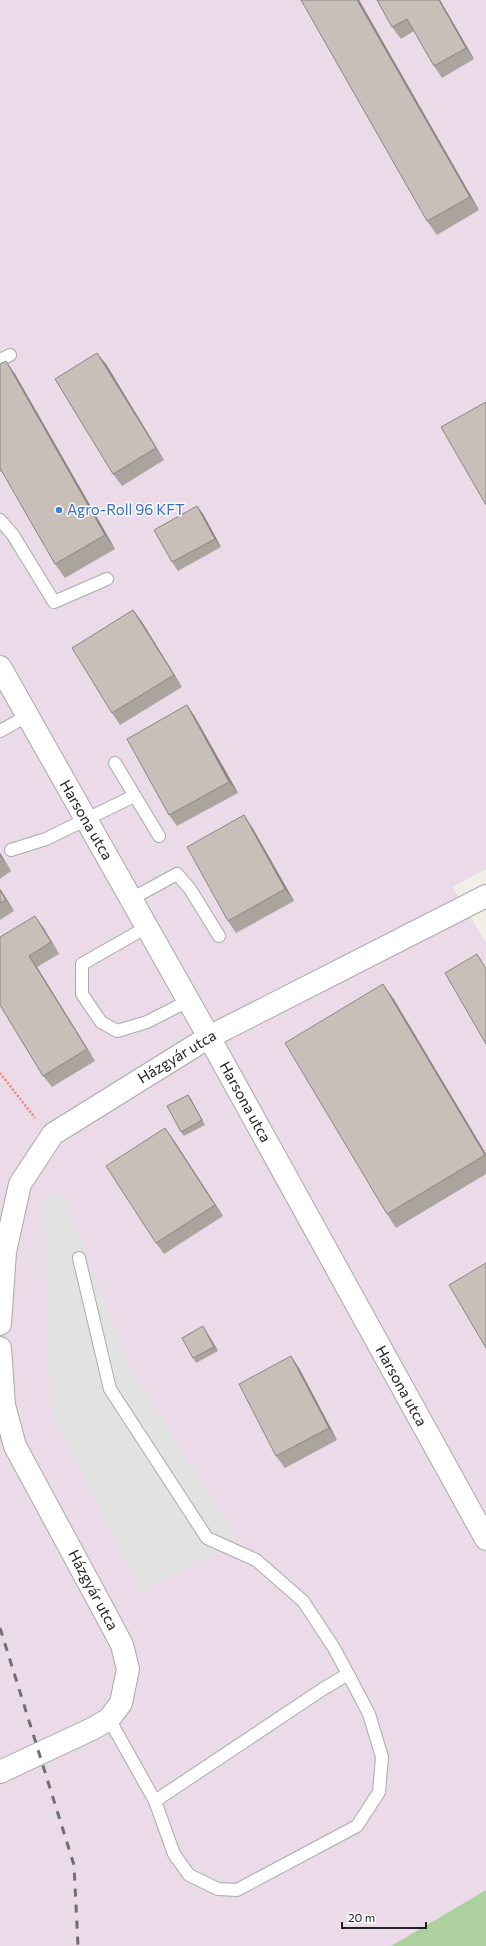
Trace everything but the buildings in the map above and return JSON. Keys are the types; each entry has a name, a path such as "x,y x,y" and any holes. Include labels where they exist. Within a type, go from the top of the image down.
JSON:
{"street":[{"name":"Harsona utca","path":"0,667 209,1037 486,1539"},
{"name":"Házgyár utca","path":"0,1324 5,1252 20,1184 52,1134 209,1037 486,896"},
{"name":"Házgyár utca","path":"0,1348 4,1405 15,1446 122,1645 128,1669 121,1703 109,1719 78,1736 0,1772"}],"lane":[{"path":"0,520 13,535 54,602 107,579"},
{"path":"0,731 27,716"},
{"path":"115,763 159,836"},
{"path":"11,850 46,840 87,821 134,796"},
{"path":"131,899 177,874 190,888 219,936"},
{"path":"147,928 82,964 82,994 101,1022 117,1031 147,1022 188,1001"},
{"path":"78,1258 110,1389 207,1538 256,1560 303,1601 334,1648 370,1714 382,1757 379,1792 357,1826 237,1890 218,1889 190,1875 174,1854 155,1801 109,1719"},
{"path":"155,1801 323,1689 348,1674"}],"path":[{"path":"0,1073 29,1112 52,1134"}],"shaded area":[{"path":"0,0 486,0 486,869 453,887 486,943 486,1890 391,1946 0,1946"},
{"path":"61,1190 131,1370 239,1540 142,1591 52,1415 43,1203"}],"green space":[{"path":"486,1890 486,1946 391,1946"}],"railway":[{"path":"0,1628 74,1865 78,1946"}],"place":[{"name":"Agro-Roll 96 KFT","path":"59,510"}]}
